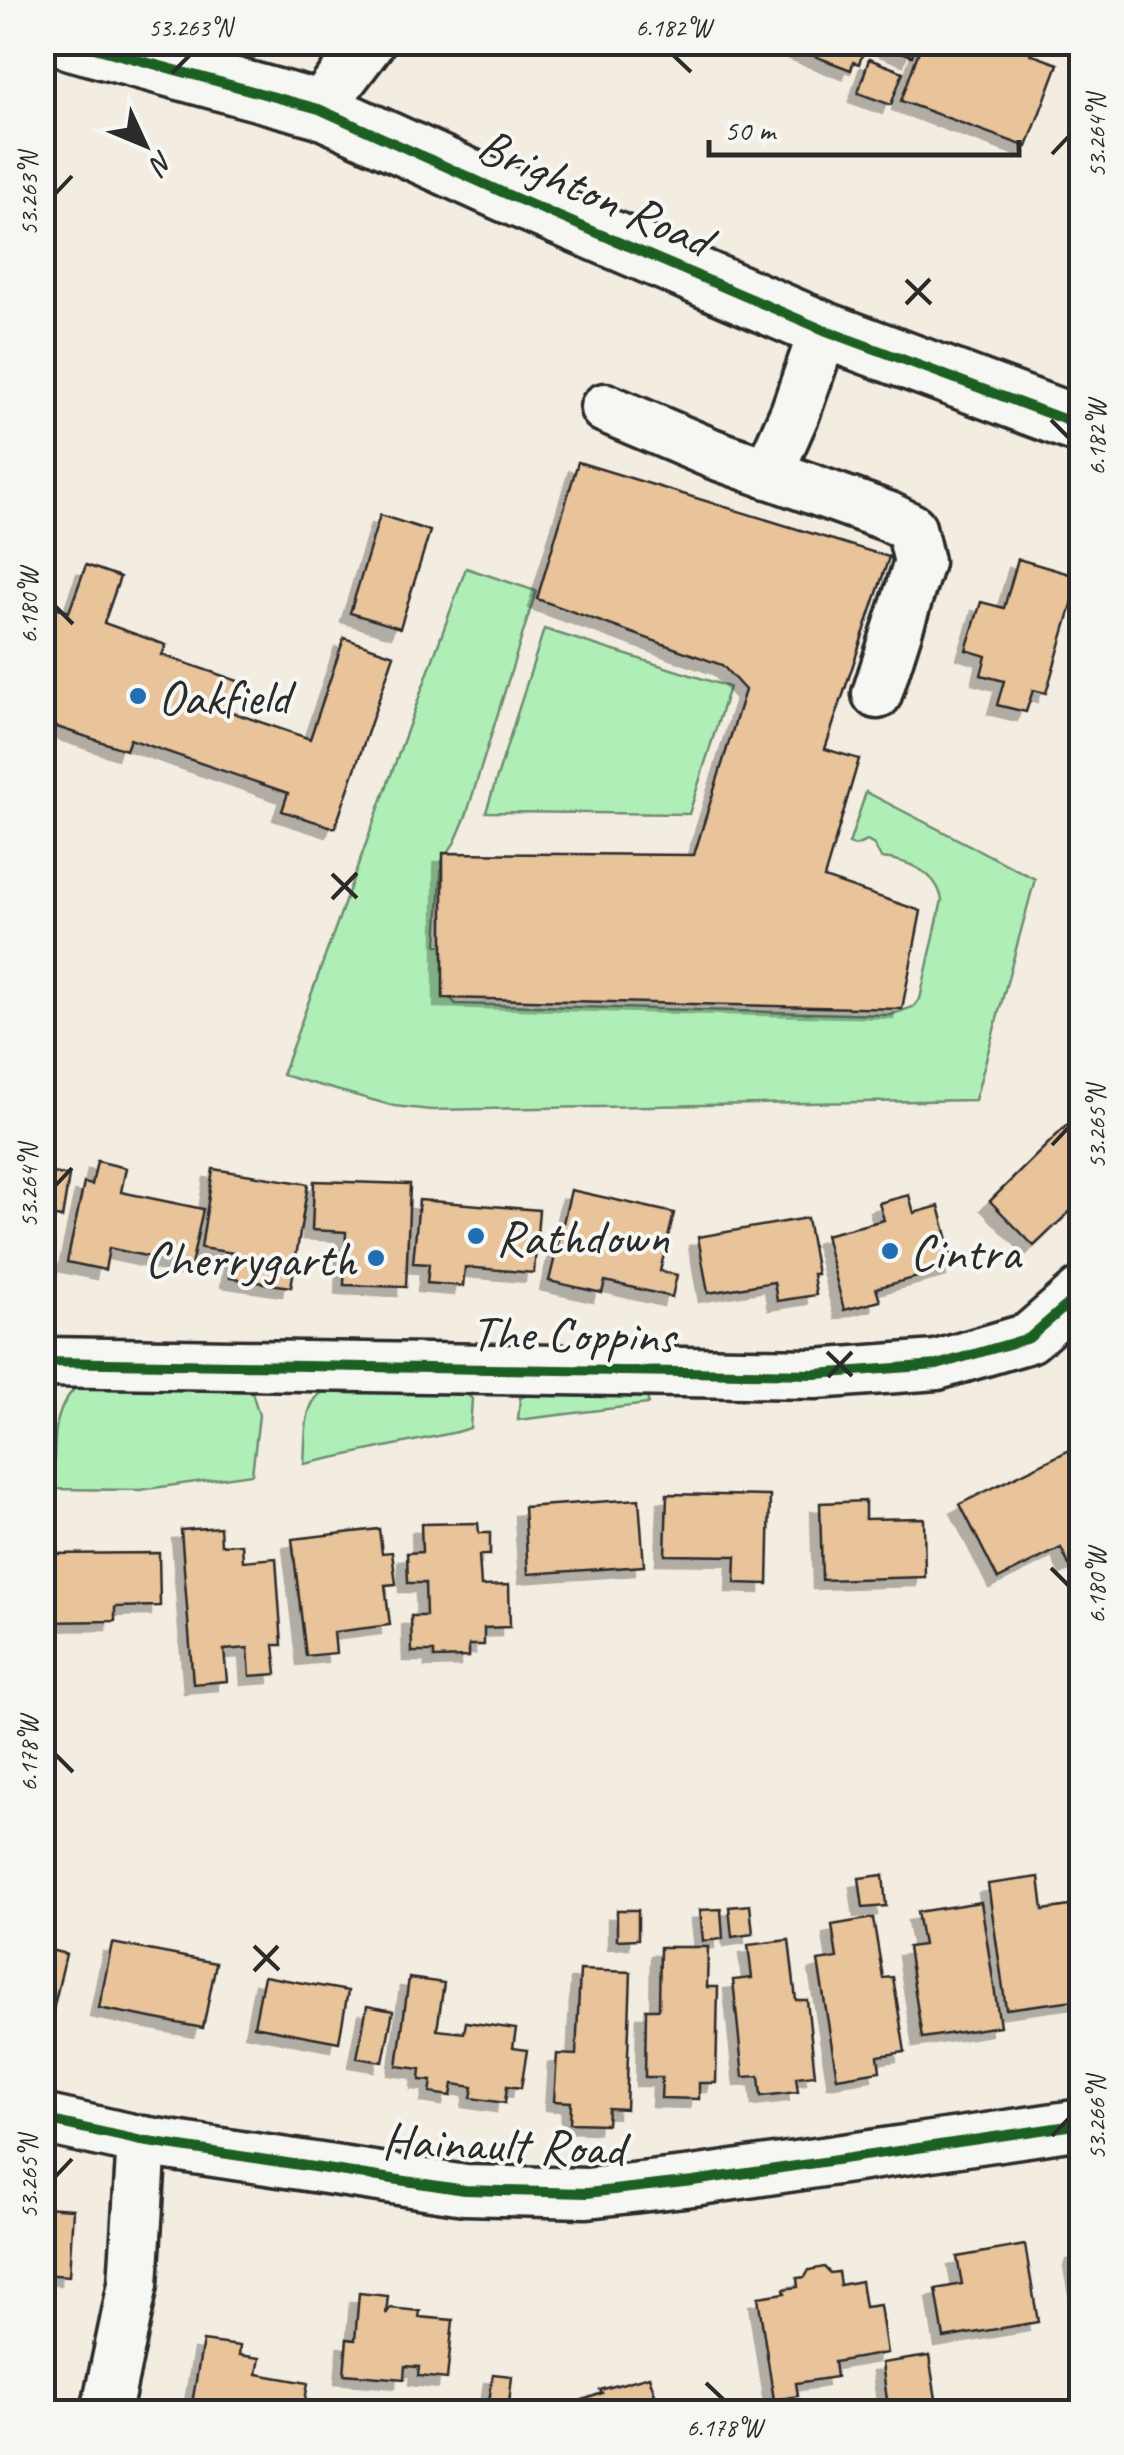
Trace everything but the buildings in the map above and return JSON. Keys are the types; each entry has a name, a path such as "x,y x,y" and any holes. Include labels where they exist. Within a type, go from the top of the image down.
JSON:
{"street":[{"name":"Brighton Road","path":"72,42 319,108 504,193 824,330 1082,426"},
{"path":"319,108 370,42"},
{"path":"768,474 795,413 824,330"},
{"path":"605,408 911,528 919,562 876,694"},
{"name":"The Coppins","path":"42,1362 814,1374 936,1365 1029,1338 1082,1292"},
{"name":"Hainault Road","path":"42,2119 142,2141 465,2190 587,2193 1082,2124"},
{"path":"106,2412 133,2284 142,2141"}],"green space":[{"path":"466,568 536,591 466,816 442,861 437,945 446,946 445,993 456,1004 890,1015 913,1007 920,999 942,900 934,882 919,869 881,858 867,841 849,844 866,792 1035,879 975,1100 431,1110 394,1106 282,1075"},
{"path":"544,629 729,687 689,814 486,812"},
{"path":"81,1383 252,1392 259,1415 252,1474 140,1490 54,1489 58,1418 70,1394"},
{"path":"326,1390 464,1391 472,1399 470,1428 304,1464 309,1412 318,1395"},
{"path":"532,1393 648,1398 648,1404 518,1420 520,1398"}],"cycle path":[{"path":"72,42 319,109 824,330 1082,426"},
{"path":"42,1362 815,1374 937,1365 1029,1338 1082,1292"},
{"path":"42,2119 142,2141 465,2190 587,2193 1082,2124"}],"place":[{"name":"Oakfield","path":"138,696"},
{"name":"Rathdown","path":"476,1236"},
{"name":"Cintra","path":"890,1251"},
{"name":"Cherrygarth","path":"376,1258"}]}
